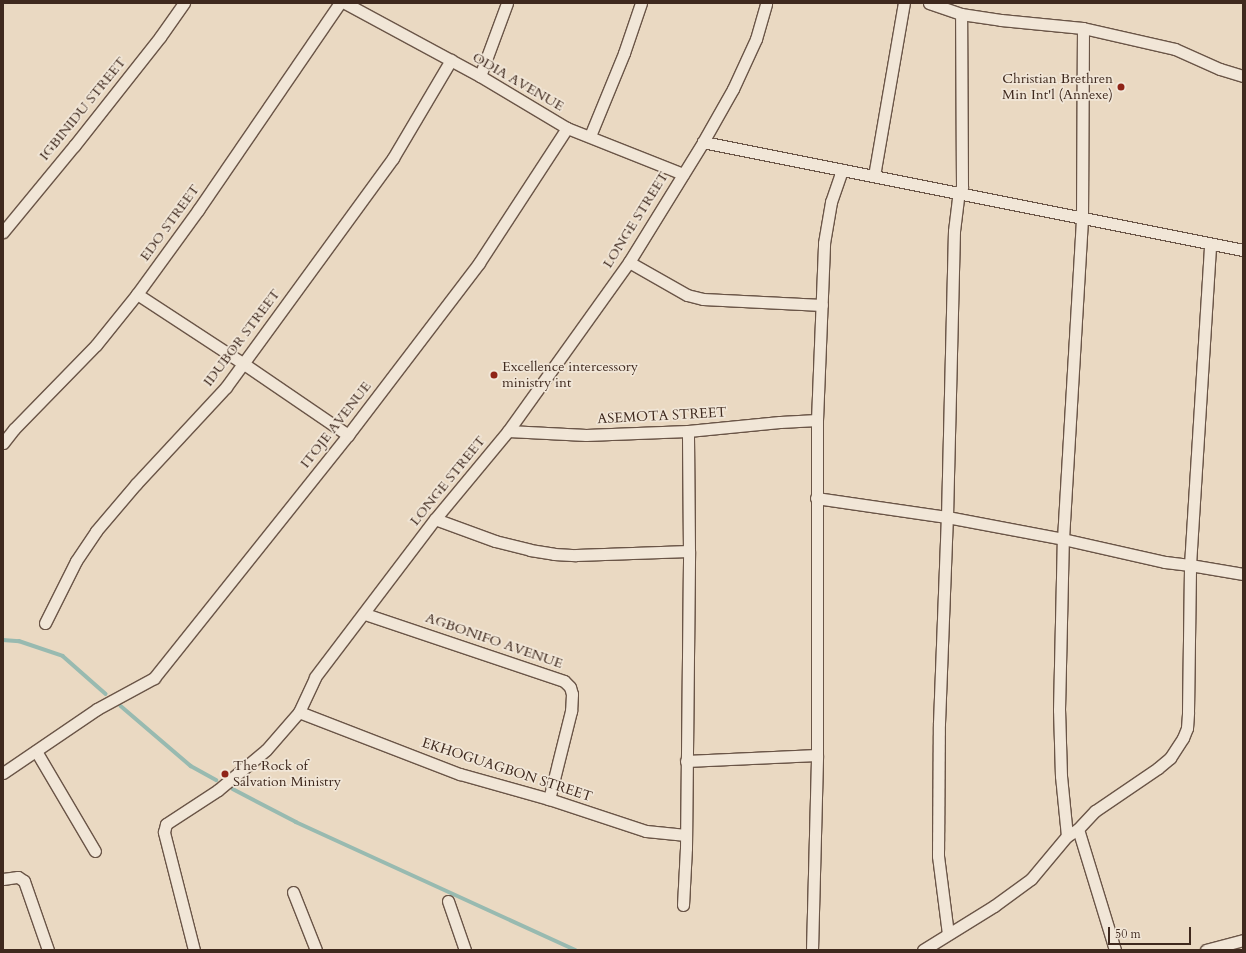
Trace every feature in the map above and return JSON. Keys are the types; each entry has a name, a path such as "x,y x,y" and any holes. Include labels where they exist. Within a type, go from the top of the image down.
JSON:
{"street":[{"name":"IGBINIDU STREET","path":"3,232 112,98 184,3"},
{"name":"EDO STREET","path":"3,443 14,429 96,345 137,294 198,210 340,3"},
{"name":"ODIA AVENUE","path":"345,3 480,76 567,128 682,174"},
{"path":"480,76 507,3"},
{"path":"590,136 624,53 641,3"},
{"name":"LONGE STREET","path":"194,950 164,832 166,824 218,790 266,750 299,712 315,677 365,614 436,519 508,431 629,262 703,142 733,89 756,39 766,3"},
{"path":"874,176 904,3"},
{"path":"928,3 961,14 1001,20 1083,28 1175,49 1220,70 1243,76"},
{"path":"948,934 940,880 938,829 939,723 947,518 954,231 959,193 962,187 961,14"},
{"path":"1067,836 1061,776 1059,710 1063,539 1082,218 1083,28"},
{"name":"IDUBOR STREET","path":"45,624 76,561 96,530 136,484 226,387 244,364 393,158 451,60"},
{"name":"ITOJE AVENUE","path":"3,773 97,709 154,678 348,435 479,263 567,128"},
{"path":"703,142 1243,250"},
{"path":"812,950 817,755 817,420 824,243 831,202 842,170"},
{"path":"922,950 994,906 1031,879 1067,836 1078,829 1096,811 1158,768 1174,753 1184,738 1187,728 1188,712 1190,565 1210,244"},
{"path":"629,262 687,295 703,299 822,305"},
{"path":"137,294 244,364 348,435"},
{"name":"ASEMOTA STREET","path":"508,431 586,435 688,431 817,420"},
{"path":"684,905 689,551 688,431"},
{"path":"816,498 947,518 1063,539 1165,562 1243,574"},
{"path":"436,519 495,541 530,550 554,554 576,555 689,551"},
{"name":"AGBONIFO AVENUE","path":"365,614 564,681 570,687 572,694 571,711 549,799"},
{"name":"EKHOGUAGBON STREET","path":"299,712 460,774 549,799 646,831 686,835"},
{"path":"36,751 95,851"},
{"path":"686,761 817,755"},
{"path":"1078,829 1115,950"},
{"path":"3,879 18,877 24,881 48,950"},
{"path":"293,892 316,950"},
{"path":"448,901 465,950"},
{"path":"1206,950 1243,940"}],"waterway":[{"path":"3,640 19,641 63,656 106,694"},
{"path":"121,706 191,766 216,780"},
{"path":"233,789 296,822 575,950"}],"place":[{"name":"Christian Brethren Min Int'l (Annexe)","path":"1121,87"},
{"name":"Excellence intercessory ministry int","path":"494,375"},
{"name":"The Rock of Salvation Ministry","path":"225,774"}]}
